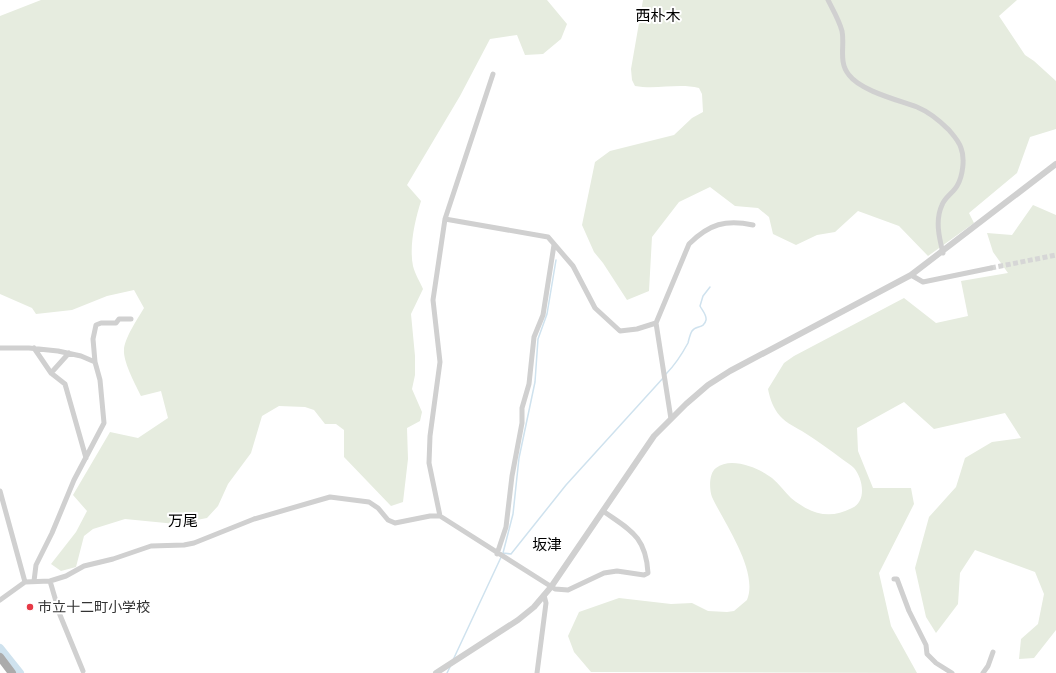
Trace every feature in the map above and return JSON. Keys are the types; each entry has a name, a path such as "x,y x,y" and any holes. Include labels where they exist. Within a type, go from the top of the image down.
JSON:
{"main road":[{"path":"0,657 12,673"}],"street":[{"path":"828,0 841,29 844,42 842,58 848,75 856,82 866,87 918,108 937,119 955,137 961,146 963,158 958,186 942,203 940,212 938,228 943,253"},
{"path":"440,516 429,462 430,436 440,362 433,300 445,219 493,74"},
{"path":"436,673 518,620 534,607 551,587 654,436 708,385 911,276 943,253 1056,164"},
{"path":"445,219 548,237 573,266 595,308 620,331 637,329 656,323"},
{"path":"671,419 662,372 656,323 689,244 699,234 722,223 732,221 753,225"},
{"path":"497,554 506,527 522,408 529,384 534,337 543,315 554,245"},
{"path":"911,276 923,282 991,268"},
{"path":"34,581 36,565 86,458 100,432 104,417 99,376 94,362 93,339 96,325 101,323 116,323 119,319 131,319"},
{"path":"0,348 34,348 81,356 94,362"},
{"path":"34,348 51,373 65,384 86,458"},
{"path":"51,373 70,354"},
{"path":"0,491 25,582"},
{"path":"0,600 25,582 50,581 66,576 84,566 113,559 151,546 184,545 194,543 254,519 330,497 369,502 378,508 388,520 394,523 430,516 440,516 503,558 551,587 568,590 604,573 617,571 644,575 648,573 641,542 634,532 603,511"},
{"path":"894,579 897,579 908,611 926,645 927,654 936,663 952,673"},
{"path":"50,581 60,615 83,671"},
{"path":"537,673 546,603 544,595"},
{"path":"983,673 988,666 993,652"}],"shaded area":[{"path":"41,0 547,0 567,24 561,39 543,54 525,55 517,35 490,39 460,96 407,185 421,201 412,242 412,258 416,275 423,289 411,314 415,356 415,375 412,389 422,412 420,421 407,428 408,459 403,502 391,506 344,457 344,430 336,424 325,424 314,410 305,407 279,406 262,416 251,453 228,484 218,506 207,518 176,524 125,519 93,529 84,536 76,567 61,571 51,564 76,532 87,511 73,495 110,432 138,438 168,418 161,391 141,396 130,374 124,355 126,340 144,308 134,290 107,296 72,310 36,314 32,308 0,294 0,16"},
{"path":"643,0 1017,0 999,16 1025,55 1056,81 1056,129 1030,137 1017,173 969,213 974,223 928,256 899,226 858,211 835,232 817,235 796,245 773,234 769,217 758,208 735,206 710,187 679,202 652,237 649,291 627,300 594,252 582,225 595,162 610,151 674,135 692,118 703,112 702,94 699,88 683,86 635,86 632,80 631,69"},
{"path":"1033,205 1056,215 1056,630 1034,658 1019,659 1021,639 1038,624 1044,594 1035,572 975,550 960,573 958,604 936,633 926,617 915,568 929,517 956,487 965,458 992,442 1021,438 1005,413 934,429 904,402 857,428 858,451 873,488 911,488 914,504 879,573 891,626 917,673 591,672 574,652 568,636 579,612 619,598 671,604 692,603 708,611 727,612 734,611 747,600 749,588 748,575 744,562 732,533 717,508 711,494 711,477 716,468 729,463 737,463 753,467 772,478 798,504 820,514 836,514 844,512 857,505 862,495 862,490 860,478 854,468 819,442 782,419 774,407 768,389 784,363 794,356 904,298 936,323 968,316 961,281 1008,273 993,252 987,233 1012,235"}],"waterway":[{"path":"453,660 503,553 513,514 519,458 535,382 538,339 547,314 556,260"},
{"path":"666,374 688,343 692,331 704,325 706,316 700,306 703,296 710,287"},
{"path":"503,553 511,554 566,485 664,377"},
{"path":"0,648 20,673"},
{"path":"447,673 450,667"}],"tunnel":[{"path":"991,268 1056,255"}],"place":[{"name":"市立十二町小学校","path":"30,607"}],"district":[{"name":"西朴木","path":"658,16"},
{"name":"万尾","path":"183,521"},
{"name":"坂津","path":"547,545"}]}
